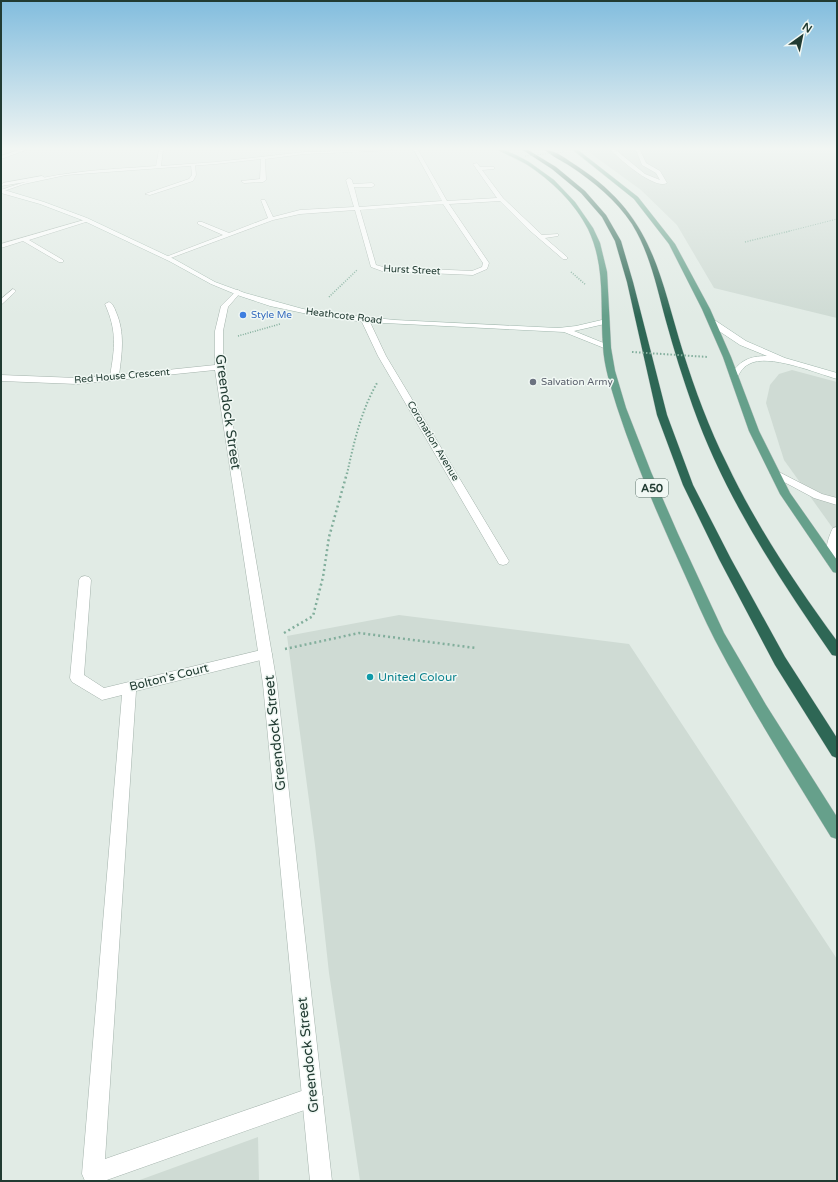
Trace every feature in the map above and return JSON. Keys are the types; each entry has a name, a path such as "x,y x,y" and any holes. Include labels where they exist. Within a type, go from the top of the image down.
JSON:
{"highway":[{"name":"A50","path":"595,205 604,216 618,241 630,282 662,415 688,485 725,559 780,661 837,751"},
{"path":"619,205 638,230 655,268 691,392 709,438 753,524 801,600 837,651"}],"main road":[{"name":"A50","path":"573,205 590,228 599,251 605,285 607,346 611,370 622,407 660,508 719,635 796,766 837,831"},
{"path":"642,205 672,244 713,323 754,431 785,494 835,566"}],"street":[{"name":"Heathcote Road","path":"46,205 86,221 166,258 213,282 282,307 316,314 365,320 565,330 606,321"},
{"path":"265,205 271,219"},
{"path":"166,258 271,219 300,212 406,205"},
{"name":"Hurst Street","path":"357,208 372,263 376,268 473,273 486,268 486,263 446,205"},
{"path":"507,205 565,258"},
{"path":"1,246 86,221"},
{"path":"200,223 229,235"},
{"path":"540,236 556,235"},
{"path":"23,239 61,261"},
{"path":"1,303 13,291"},
{"name":"Greendock Street","path":"238,292 225,306 219,331 219,367 270,684 321,1181"},
{"path":"109,304 117,321 120,339 114,378"},
{"name":"Coronation Avenue","path":"365,320 388,366 503,561"},
{"path":"713,323 743,342 782,360 837,376"},
{"name":"Heathcote Road","path":"565,330 607,346"},
{"path":"734,376 739,366 753,359 782,360"},
{"name":"Red House Crescent","path":"1,378 77,381 219,367"},
{"path":"775,473 818,496 837,502"},
{"path":"835,566 833,542 837,531"},
{"name":"Bolton's Court","path":"85,580 77,678 102,694 265,654"},
{"path":"130,686 93,1174 313,1097"}],"path":[{"path":"745,242 837,219"},
{"path":"219,342 316,314 335,290 357,271 351,259 367,247"},
{"path":"565,258 560,262 606,303"},
{"path":"632,352 708,357"},
{"path":"262,639 288,631 313,616 323,577 329,537 344,486 356,432 369,397 388,366"},
{"path":"265,654 359,633 476,648"}],"shaded area":[{"path":"657,205 837,205 837,318 714,288 677,225"},
{"path":"792,370 837,382 837,534 784,460 766,403 770,385 779,374"},
{"path":"399,615 629,644 837,959 837,1181 360,1181 329,973 315,845 287,636"},
{"path":"258,1137 259,1181 137,1181"}],"place":[{"name":"Style Me","path":"243,315"},
{"name":"Salvation Army","path":"533,382"},
{"name":"United Colour","path":"370,677"}]}
